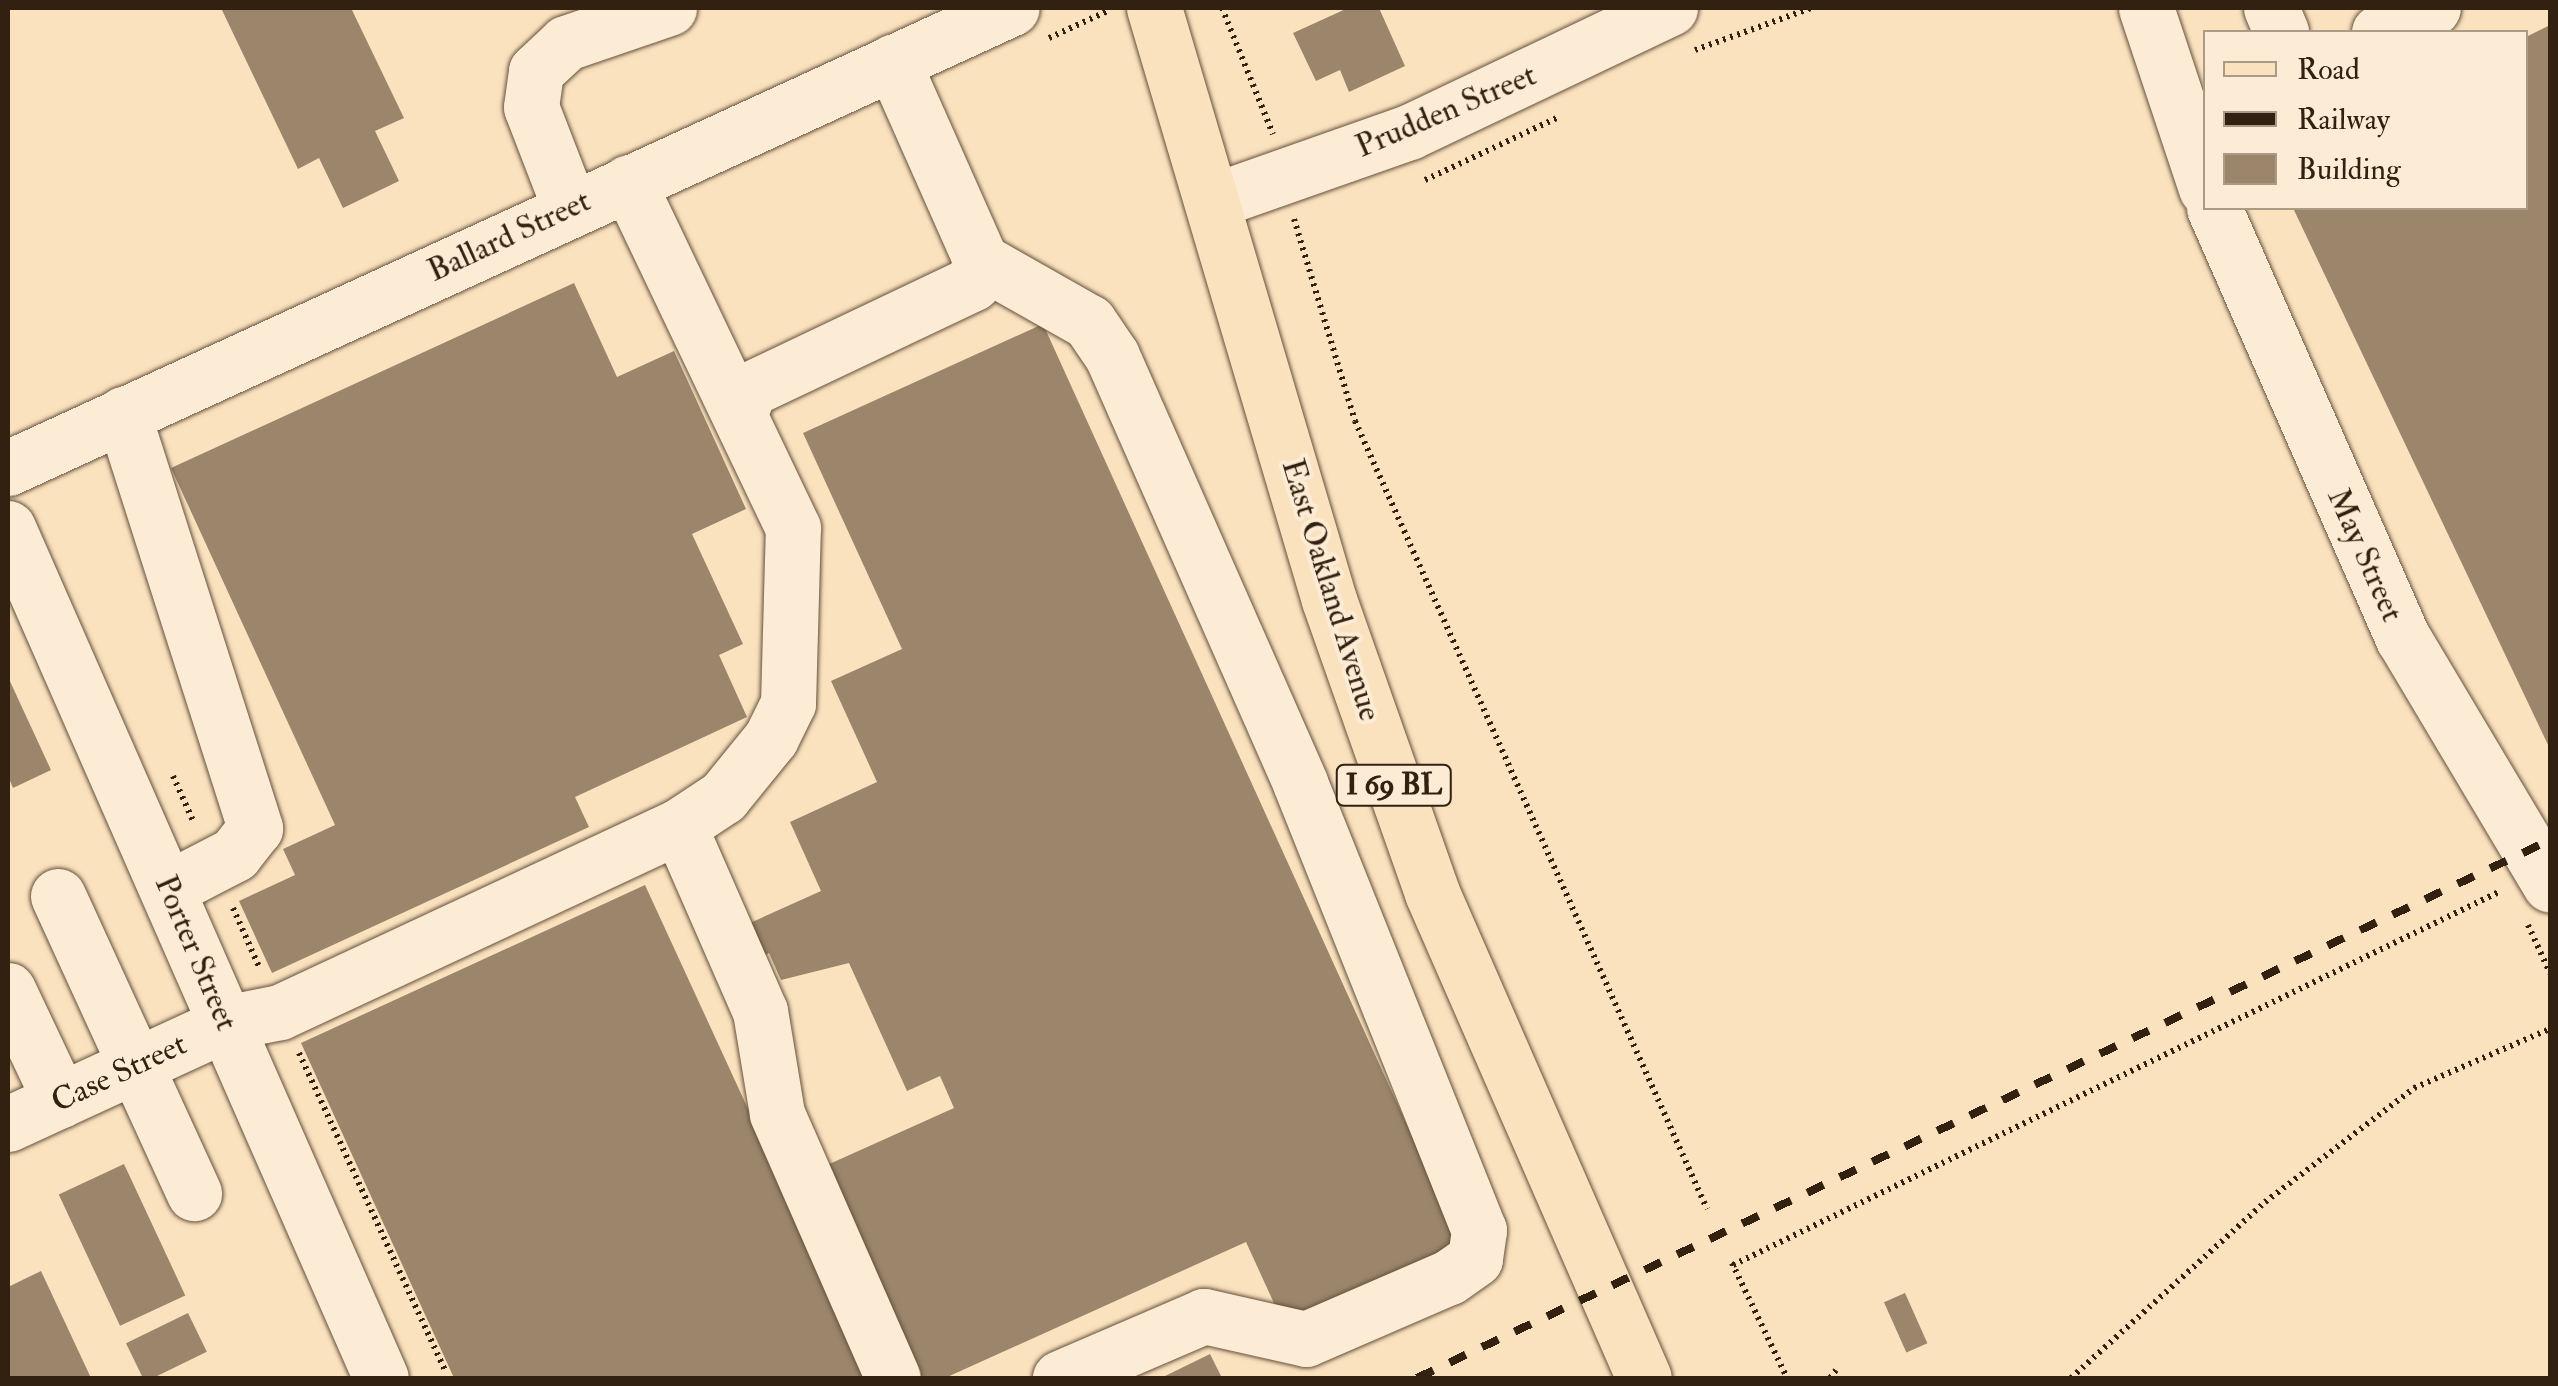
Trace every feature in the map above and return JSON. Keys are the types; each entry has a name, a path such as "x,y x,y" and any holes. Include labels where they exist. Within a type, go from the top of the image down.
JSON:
{"main road":[{"name":"East Oakland Avenue","path":"1154,8 1216,200 1328,600 1432,893 1644,1378"}],"street":[{"path":"570,208 532,107 536,71 566,43 669,8"},
{"name":"Ballard Street","path":"8,468 893,62 948,19 1012,8"},
{"name":"Prudden Street","path":"1216,200 1409,132 1670,8"},
{"path":"2146,8 2203,179"},
{"path":"2384,30 2432,8"},
{"path":"893,62 981,261 1089,322 1112,356 1300,783 1480,1230 1475,1259 1449,1277 1306,1340 1204,1316 1060,1378"},
{"name":"Case Street","path":"8,1124 230,1022 280,1012 679,826 723,797 788,703 798,556 740,412 628,182"},
{"name":"May Street","path":"2215,210 2403,638 2546,877"},
{"path":"740,412 750,389 973,283 981,261"},
{"path":"123,414 255,828 234,854 169,888"},
{"name":"Porter Street","path":"8,528 230,1022 240,1075 362,1372"},
{"path":"679,826 760,1011 777,1114 893,1378"},
{"path":"58,896 194,1193"},
{"path":"8,990 60,1100"}],"path":[{"path":"1222,8 1268,112 1283,177 1356,421 1707,1208"},
{"path":"1788,1378 1733,1264 2546,877"},
{"path":"2071,1378 2128,1336 2265,1202 2414,1088 2550,1029"},
{"path":"1830,1378 1836,1370"}],"building":[{"path":"221,8 351,8 404,118 375,131 399,181 343,208 319,158 298,169"},
{"path":"1348,8 1379,8 1405,66 1349,92 1340,70 1316,81 1293,33"},
{"path":"2550,25 2550,749 2294,210 2528,210 2528,36"},
{"path":"574,283 617,377 674,351 746,509 692,534 743,644 719,655 747,717 575,797 589,827 272,973 239,901 295,875 283,849 335,825 171,468"},
{"path":"1043,324 1466,1255 1289,1336 1246,1242 945,1378 911,1378 816,1170 954,1108 940,1076 907,1091 849,963 781,980 769,953 755,960 741,927 821,891 790,822 877,782 831,681 902,649 803,433"},
{"path":"8,677 51,770 13,788 8,776"},
{"path":"645,885 872,1378 454,1378 301,1043"},
{"path":"124,1164 185,1295 120,1326 59,1194"},
{"path":"41,1271 91,1378 8,1378 8,1287"},
{"path":"1905,1293 1927,1343 1906,1353 1884,1302"},
{"path":"188,1313 207,1352 153,1378 143,1378 126,1343"},
{"path":"1210,1354 1222,1378 1161,1378"}],"railway":[{"path":"1417,1378 2550,840"}]}
